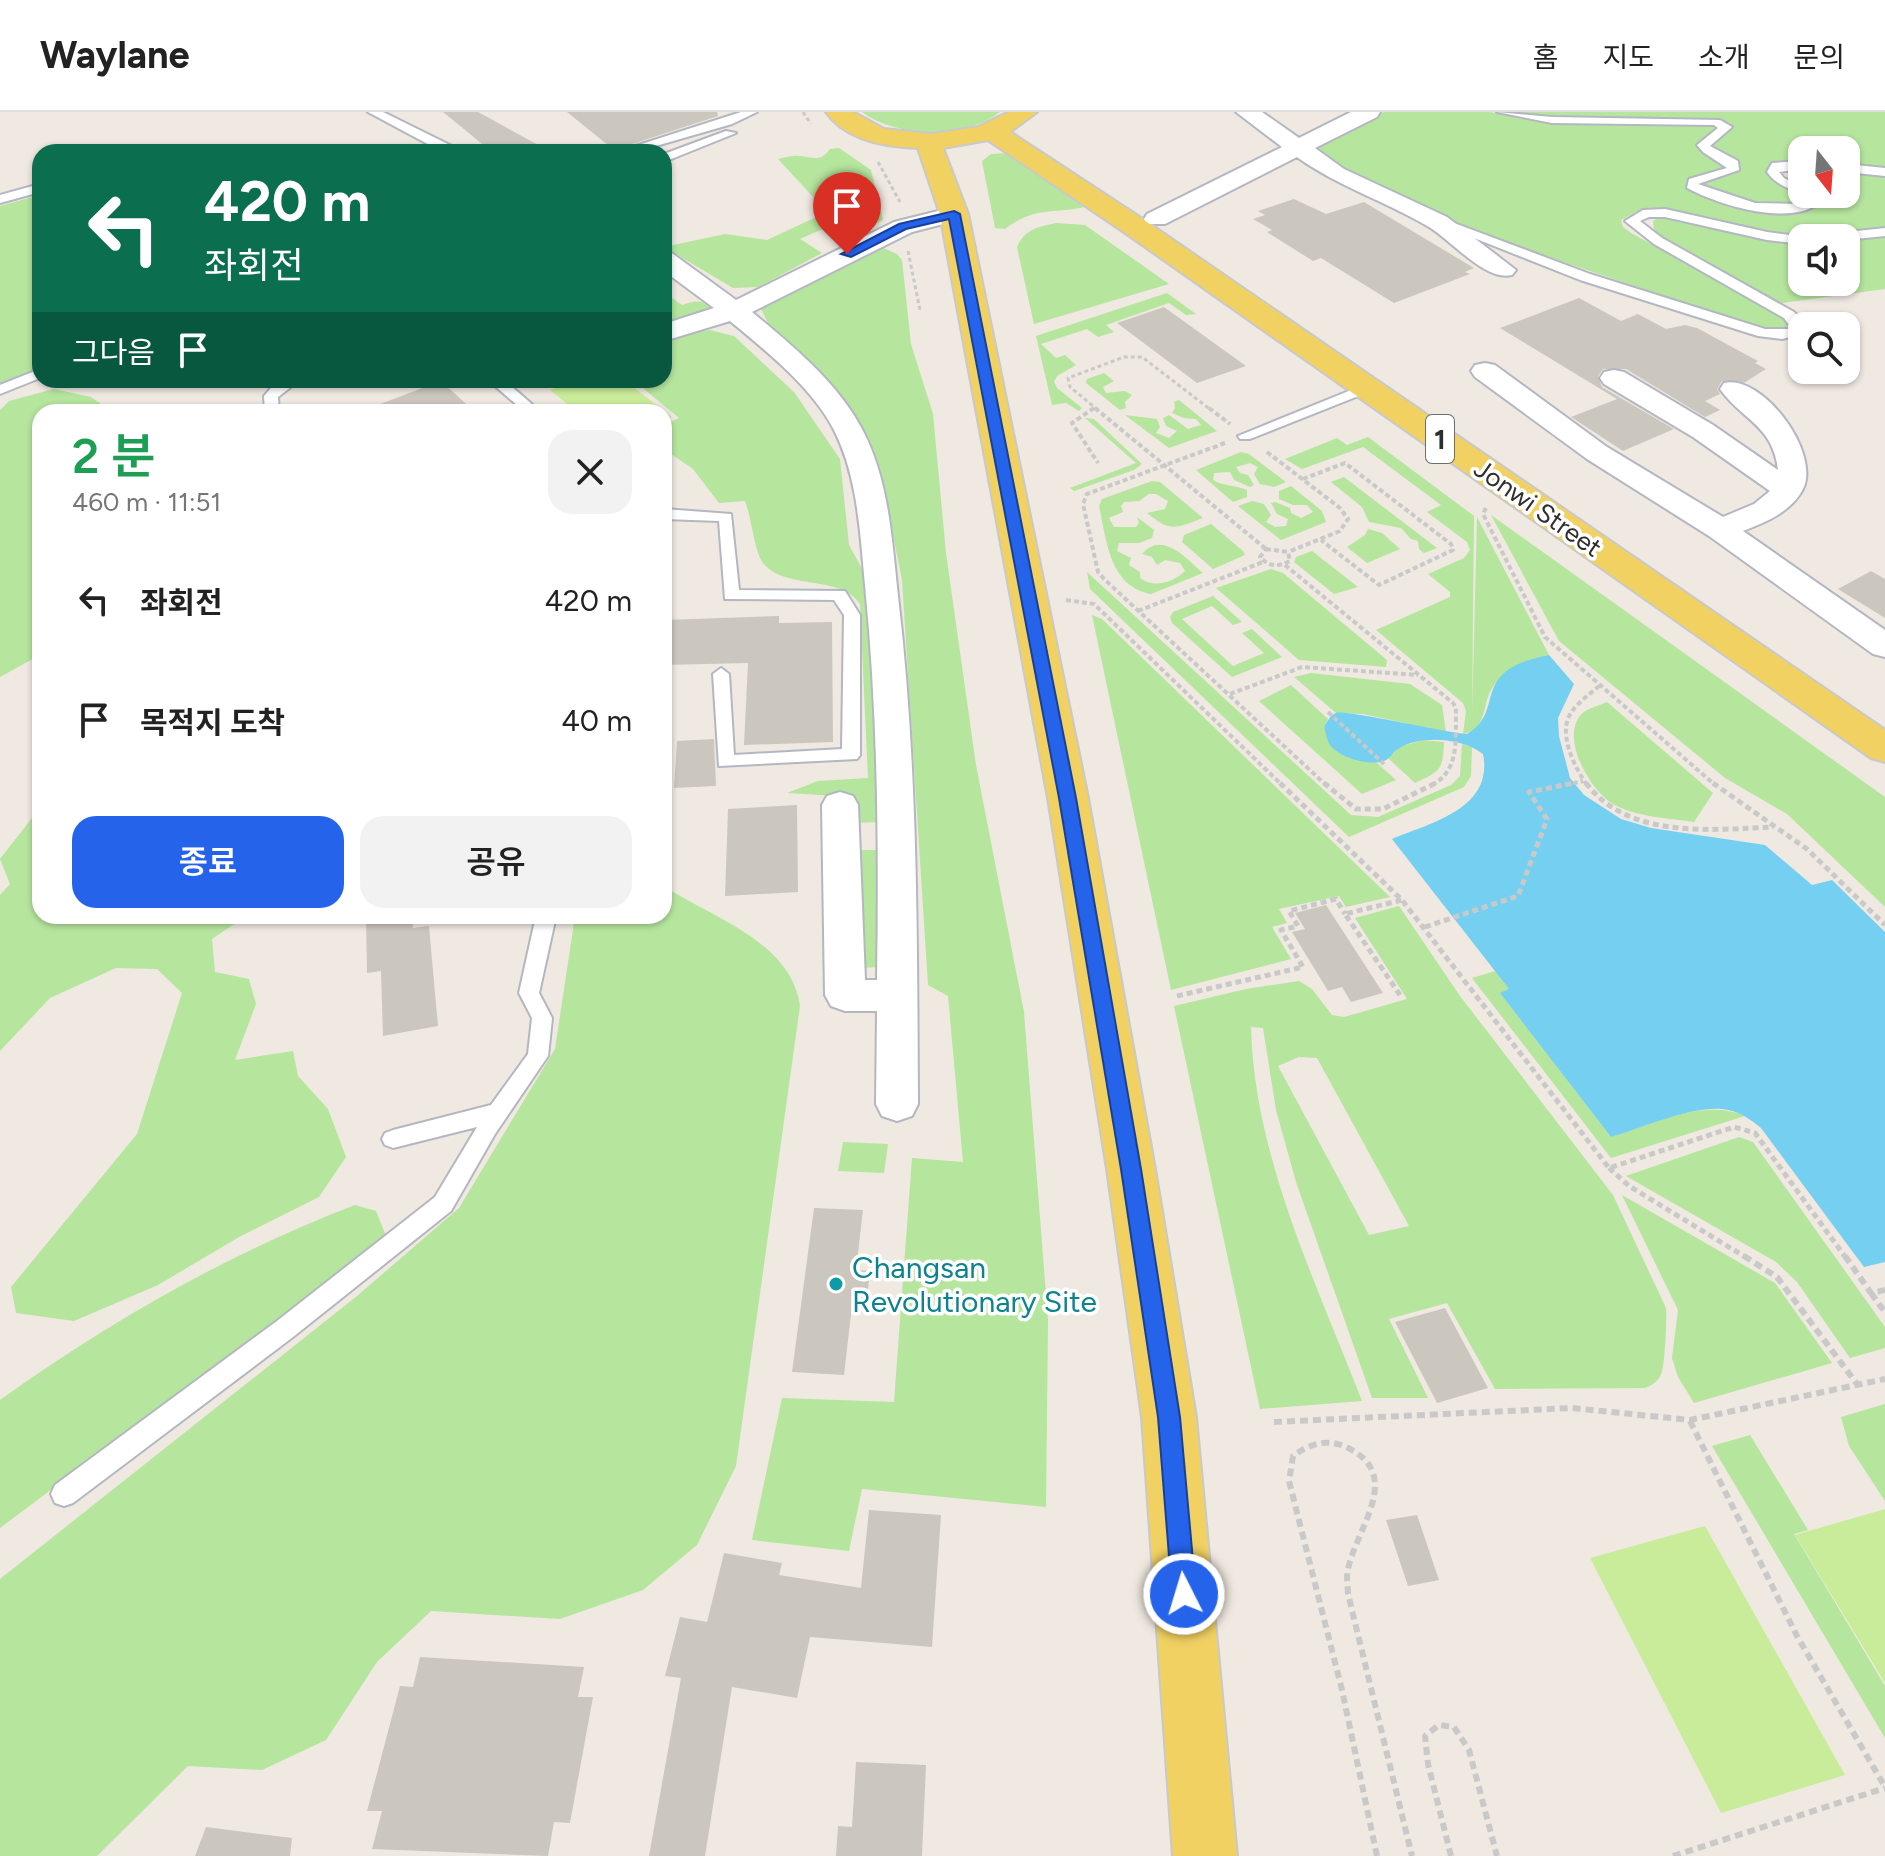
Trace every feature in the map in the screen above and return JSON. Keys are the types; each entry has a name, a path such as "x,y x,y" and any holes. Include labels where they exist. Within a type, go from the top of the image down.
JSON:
{"main road":[{"path":"838,112 865,131 928,141 962,139 1012,122"},
{"name":"Jonwi Street","path":"1012,122 1885,714"},
{"name":"Jonwi Street","path":"1012,122 1134,226 1885,749"},
{"path":"928,141 954,214 1068,798 1162,1371 1170,1432 1205,1856"}],"street":[{"path":"1247,112 1336,174 1438,222 1503,270"},
{"path":"1156,219 1367,112"},
{"path":"672,330 736,310 903,227 954,214"},
{"path":"672,265 736,310 784,352 838,412 859,450 875,534 889,646 896,836 897,1104"},
{"path":"1485,371 1597,453 1720,529 1885,646"},
{"path":"1614,378 1703,431 1786,489"},
{"path":"1720,529 1776,504 1792,480 1790,445 1755,404 1734,389"},
{"path":"840,805 845,995 897,996"}],"lane":[{"path":"374,112 441,144"},
{"path":"650,144 728,122 751,112"},
{"path":"672,155 740,129 748,123 751,112"},
{"path":"1503,112 1565,120 1716,122 1726,127 1703,145 1734,164 1733,170 1691,185 1712,196 1778,209 1807,208"},
{"path":"1788,166 1776,166 1773,172 1788,185"},
{"path":"1860,169 1885,172"},
{"path":"0,199 32,190"},
{"path":"1438,222 1585,277 1763,333 1779,335 1792,335 1799,330 1789,315 1658,241 1631,221 1647,213 1665,213 1788,238"},
{"path":"1860,235 1885,232"},
{"path":"0,390 32,376"},
{"path":"505,388 524,404"},
{"path":"1245,436 1366,388"},
{"path":"672,514 726,517 731,595 839,595 852,615 851,755 725,762 721,674"},
{"path":"672,522 685,515"},
{"path":"64,1494 285,1329 443,1204 499,1112 538,1056 542,1018 529,993 544,924"},
{"path":"393,1139 499,1112"}],"path":[{"path":"803,112 816,128"},
{"path":"877,160 900,200 920,310"},
{"path":"1124,357 1142,357 1245,436 1340,508 1348,519 1340,531 1288,552 1266,549 1094,408 1070,387 1068,378 1124,357"},
{"path":"1094,408 1072,423 1098,463"},
{"path":"1245,436 1087,494 1083,498 1098,572 1356,809 1383,809 1442,780 1451,771 1455,746 1456,708 1453,703 1285,565"},
{"path":"1303,479 1345,463 1454,547 1451,552 1379,585 1320,539"},
{"path":"1500,481 1483,514 1545,637 1722,791 1807,849 1885,925"},
{"path":"1263,562 1261,552 1266,549"},
{"path":"1138,611 1263,562 1285,565 1290,561 1288,552"},
{"path":"1066,600 1094,604 1402,900 1609,1168 1629,1186 1777,1277 1857,1384"},
{"path":"1229,695 1302,667 1419,675"},
{"path":"1599,686 1576,704 1567,723 1568,749 1583,781 1611,809 1645,821 1704,829 1774,827"},
{"path":"1328,712 1384,764"},
{"path":"1425,927 1518,896 1547,819 1529,792 1583,781"},
{"path":"1177,996 1303,967 1281,930 1298,926 1289,911 1336,899 1400,995"},
{"path":"1345,914 1402,900"},
{"path":"1609,1168 1734,1127 1743,1127 1755,1133 1885,1312"},
{"path":"1871,1293 1885,1290"},
{"path":"1274,1422 1572,1408 1690,1420 1885,1379"},
{"path":"1673,1856 1885,1788 1797,1636 1690,1420"},
{"path":"1377,1856 1342,1690 1289,1481 1293,1456 1305,1446 1328,1442 1356,1451 1370,1465 1377,1480 1372,1505 1348,1572 1348,1594 1412,1856"},
{"path":"1451,1856 1428,1764 1425,1736 1439,1725 1454,1727 1469,1750 1497,1856"}],"green space":[{"path":"862,112 1000,112 969,127 931,132 893,127"},
{"path":"1384,112 1489,112 1555,123 1714,124 1720,127 1697,144 1725,167 1689,180 1686,185 1696,192 1741,205 1779,211 1860,208 1860,172 1885,176 1885,227 1860,230 1860,224 1788,224 1788,234 1757,231 1664,208 1641,209 1621,220 1623,227 1631,233 1762,304 1788,322 1788,327 1782,330 1754,327 1470,228 1345,172 1329,161 1318,148"},
{"path":"1518,112 1885,112 1885,169 1860,166 1860,136 1788,136 1788,164 1772,165 1768,170 1774,180 1788,188 1788,207 1771,206 1697,185 1739,171 1737,162 1710,145 1731,128 1721,120 1551,118"},
{"path":"839,148 871,170 883,220 855,235 834,224 800,239 822,253 758,287 733,288 672,252 672,245 725,234 767,240 827,212 778,159 796,156 819,158 830,149"},
{"path":"1009,153 1085,207 1035,214 1005,229 995,228 982,161 991,154"},
{"path":"32,197 32,373 0,386 0,206"},
{"path":"1659,217 1788,240 1788,296 1834,296 1782,303 1663,238 1654,229 1653,221"},
{"path":"1056,223 1085,225 1169,284 1034,324 1017,247 1028,233"},
{"path":"1885,236 1885,289 1860,292 1860,239"},
{"path":"881,247 897,254 902,260 911,344 933,414 946,553 976,765 1024,1012 1048,1320 1046,1507 862,1489 849,1551 752,1540 782,1398 894,1402 912,1158 963,1162 948,996 928,985 902,580 878,461 846,401 769,325 761,309 774,296 871,248"},
{"path":"1167,293 1196,314 1186,315 1169,303 1106,325 1114,332 1098,337 1087,329 1041,344 1056,358 1065,355 1076,365 1057,376 1054,382 1082,408 1079,411 1066,403 1052,405 1036,336"},
{"path":"672,298 682,305 700,302 716,312 672,326"},
{"path":"710,330 734,336 794,392 840,459 849,545 872,587 883,822 853,823 853,797 787,793 818,781 868,778 860,604 840,589 773,572 763,563 758,551 745,501 719,503 693,469 672,455 672,421 679,418 672,412 672,404 662,404 643,388 672,388 672,337"},
{"path":"1104,373 1114,381 1103,387 1106,393 1125,391 1132,395 1125,402 1126,408 1120,410 1086,383 1087,379"},
{"path":"634,388 655,404 567,404 550,390"},
{"path":"54,389 91,397 101,404 32,404 32,659 0,677 0,410 9,401"},
{"path":"1179,400 1217,431 1169,448 1125,415 1157,419 1160,427 1156,433 1169,438 1177,431 1166,426 1163,418 1169,415 1188,429 1201,425 1196,419 1172,413 1174,402"},
{"path":"1085,418 1094,419 1142,464 1134,470 1074,491 1070,488 1136,463"},
{"path":"1368,437 1474,516 1472,717 1477,517 1549,655 1525,663 1502,677 1488,696 1480,723 1471,732 1463,734 1466,711 1463,703 1376,630 1450,597 1450,592 1428,574 1464,558 1470,550 1467,542 1427,512 1441,505 1363,447 1302,469 1285,459 1337,438 1347,445"},
{"path":"1241,452 1249,454 1286,482 1274,487 1260,484 1254,474 1258,467 1250,463 1236,467 1240,473 1248,475 1254,485 1250,487 1234,480 1230,472 1214,473 1213,480 1247,490 1247,497 1233,502 1196,470"},
{"path":"1344,477 1437,548 1424,553 1419,549 1418,541 1411,539 1401,528 1369,522 1362,507 1331,482"},
{"path":"1152,481 1160,482 1203,518 1180,526 1168,526 1147,513 1165,509 1168,501 1156,494 1149,494 1139,501 1124,502 1121,506 1123,512 1109,518 1114,527 1136,527 1139,523 1137,517 1154,530 1152,538 1139,543 1119,543 1117,551 1131,558 1129,565 1140,572 1140,578 1151,583 1170,581 1185,571 1180,563 1165,560 1157,565 1152,557 1142,554 1158,545 1174,549 1203,573 1151,594 1126,582 1118,572 1108,547 1099,506 1102,499"},
{"path":"1291,486 1322,511 1326,522 1281,540 1238,506 1252,501 1264,504 1271,515 1266,522 1275,527 1286,526 1288,519 1277,514 1271,503 1290,508 1291,513 1301,518 1313,512 1307,505 1293,505 1279,499 1279,491"},
{"path":"1491,515 1885,797 1885,907 1787,814 1725,778 1559,641"},
{"path":"1211,524 1245,555 1213,569 1182,542 1184,535"},
{"path":"1368,529 1382,533 1400,549 1367,563 1347,547 1365,535"},
{"path":"1312,551 1358,587 1334,594 1294,562 1296,557"},
{"path":"1271,569 1283,573 1387,660 1386,667 1299,660 1216,588"},
{"path":"1087,572 1351,815 1378,817 1451,785 1460,776 1462,744 1472,747 1471,776 1464,787 1349,837 1090,589"},
{"path":"1213,596 1242,622 1233,625 1212,606 1182,619 1233,666 1264,653 1242,633 1252,629 1282,657 1232,677 1172,623 1170,617 1173,612"},
{"path":"1092,615 1102,619 1390,897 1346,907 1339,896 1279,909 1287,923 1272,927 1291,959 1171,990"},
{"path":"1311,673 1410,684 1442,705 1446,732 1363,714 1336,713 1294,677"},
{"path":"1291,685 1328,719 1324,727 1341,753 1376,762 1396,780 1362,794 1259,701"},
{"path":"1607,702 1713,793 1694,822 1632,812 1613,804 1588,777 1576,752 1575,727 1584,712"},
{"path":"1422,740 1444,742 1443,759 1435,772 1415,783 1388,758 1400,747"},
{"path":"32,818 32,924 234,924 212,939 215,972 249,979 256,1004 235,1060 293,1051 298,1076 328,1109 346,1157 319,1197 239,1237 158,1285 74,1321 16,1313 11,1287 137,1134 182,993 157,969 116,968 50,998 0,1051 0,895 10,884 0,859"},
{"path":"853,850 883,850 885,967 852,968"},
{"path":"672,891 766,948 782,964 794,983 800,1006 736,1466 697,1545 643,1590 560,1619 431,1611 377,1662 326,1740 262,1770 188,1766 97,1856 0,1856 0,1579 357,1296 459,1208 555,1049 574,924 672,924"},
{"path":"1399,906 1460,996 1613,1195 1666,1308 1663,1366 1656,1382 1645,1388 1495,1389 1447,1303 1389,1319 1428,1398 1372,1398 1296,1182 1276,1110 1263,1028 1251,1027 1263,1123 1275,1171 1307,1264 1362,1401 1260,1409 1174,1006 1246,989 1299,981 1312,989 1332,1015 1344,1017 1407,999 1355,918","holes":["1299,1057 1317,1058 1409,1226 1369,1235 1278,1066"]},
{"path":"1495,971 1510,990 1501,994 1611,1137 1695,1111 1729,1111 1745,1116 1611,1158 1472,978"},
{"path":"1739,1137 1753,1142 1885,1327 1885,1348 1850,1358 1797,1282 1776,1262 1626,1176"},
{"path":"843,1142 888,1144 884,1173 838,1171"},
{"path":"1622,1195 1775,1283 1832,1363 1694,1403 1678,1377 1672,1358 1678,1310"},
{"path":"355,1205 376,1211 387,1238 0,1528 0,1400 84,1343 171,1291 262,1245"},
{"path":"1885,1404 1885,1501 1849,1446 1841,1417"},
{"path":"1750,1435 1808,1530 1794,1534 1885,1686 1885,1738 1712,1446"},
{"path":"1885,1509 1885,1683 1795,1535"},
{"path":"1705,1526 1845,1775 1721,1813 1590,1558"}],"water":[{"path":"1549,655 1574,684 1558,718 1559,736 1570,778 1584,795 1621,819 1651,828 1765,845 1812,885 1832,880 1885,932 1885,1262 1864,1267 1761,1128 1741,1114 1728,1110 1701,1110 1611,1137 1500,993 1509,989 1392,839 1440,820 1469,801 1479,788 1484,773 1483,754 1465,744 1429,740 1407,744 1386,760 1371,762 1341,754 1328,741 1324,727 1336,713 1467,734 1479,724 1497,681 1507,671 1523,662"}],"building":[{"path":"443,112 478,112 536,144 482,144"},
{"path":"567,112 717,112 718,116 632,144 607,144"},
{"path":"1294,199 1326,214 1364,202 1474,268 1465,272 1470,274 1394,303 1321,258 1313,261 1267,232 1272,230 1253,219 1265,215 1258,211"},
{"path":"1579,298 1621,321 1638,314 1666,329 1685,325 1697,328 1758,361 1755,363 1766,369 1744,383 1722,381 1717,389 1720,394 1705,401 1720,410 1705,417 1626,369 1603,369 1598,376 1602,387 1674,429 1623,451 1571,417 1617,399 1500,328"},
{"path":"1164,307 1246,366 1197,383 1117,323"},
{"path":"422,388 449,388 466,404 380,404"},
{"path":"1871,571 1885,579 1885,618 1838,589"},
{"path":"779,616 779,623 832,622 833,742 744,745 748,663 672,665 672,620"},
{"path":"714,739 716,786 674,788 677,741"},
{"path":"797,805 798,892 725,896 728,809"},
{"path":"1326,905 1383,993 1351,1002 1342,987 1328,991 1292,932 1305,929 1295,913"},
{"path":"366,924 413,924 413,928 429,926 438,1026 383,1036 381,971 367,973"},
{"name":"Changsan Revolutionary Site","path":"814,1208 863,1210 856,1270 870,1271 867,1298 853,1297 844,1375 792,1372"},
{"path":"1445,1308 1488,1388 1437,1403 1395,1322"},
{"path":"869,1510 941,1515 932,1647 810,1637 797,1698 732,1687 705,1856 649,1856 681,1678 665,1676 680,1617 707,1622 724,1553 782,1563 779,1575 861,1588"},
{"path":"1417,1515 1439,1580 1408,1586 1386,1520"},
{"path":"420,1657 584,1667 578,1697 593,1697 570,1823 554,1822 548,1856 372,1849 382,1811 367,1811 400,1686 413,1687"},
{"path":"856,1762 926,1765 922,1856 836,1856 838,1826 852,1827"},
{"path":"206,1827 292,1838 290,1856 195,1856"}],"place":[{"name":"Changsan Revolutionary Site","path":"836,1284"}],"route":[{"path":"847,254 903,227 954,214 1068,798 1131,1169 1169,1417 1184,1594"}]}
